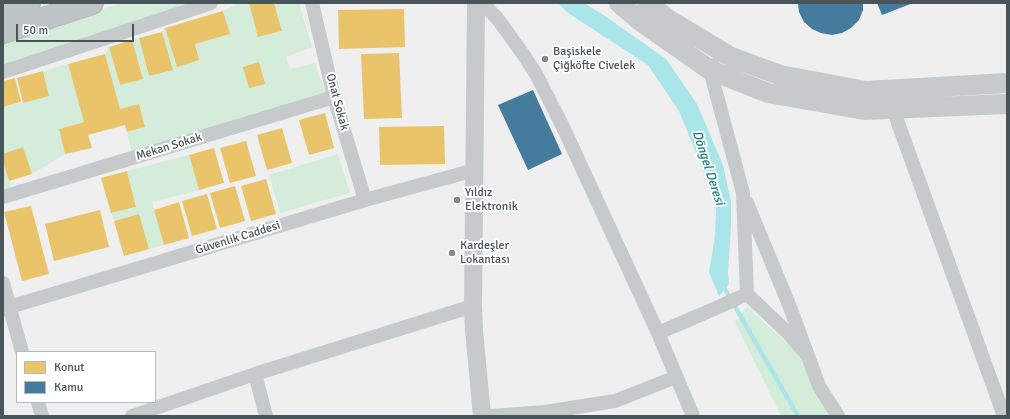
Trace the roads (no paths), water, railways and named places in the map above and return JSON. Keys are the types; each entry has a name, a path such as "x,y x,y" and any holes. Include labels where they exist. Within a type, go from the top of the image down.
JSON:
{"highway":[{"path":"3,11 29,3"},
{"path":"3,32 92,3"}],"main road":[{"path":"620,3 640,21 710,70 768,93 864,110 1007,104"},
{"path":"647,3 668,19 731,57 780,75 866,91 1007,82"}],"street":[{"path":"3,72 211,3"},
{"name":"Onat Sokak","path":"312,3 334,97 365,200"},
{"path":"476,3 473,306 482,416"},
{"path":"482,3 497,18 525,56 536,74 564,129 658,333 693,416"},
{"path":"724,53 710,70 743,194 790,307 819,386 838,416"},
{"name":"Mekan Sokak","path":"3,197 334,97"},
{"path":"893,109 1004,416"},
{"name":"Güvenlik Caddesi","path":"6,308 365,200 475,170"},
{"path":"743,194 747,294 788,333 808,356"},
{"path":"3,283 6,308 22,351"},
{"path":"658,333 714,310 747,294"},
{"path":"132,416 255,374 473,306"},
{"path":"255,374 266,416"},
{"path":"491,416 545,412 615,401 676,377"},
{"path":"38,403 42,416"}],"water":[{"name":"Döngel Deresi","path":"558,3 584,3 666,59 697,104 723,165 731,202 728,273 729,284 719,296 709,272 715,236 716,210 707,180 679,111 648,65 568,13"}],"waterway":[{"name":"Döngel Deresi","path":"722,284 798,416"}],"place":[{"name":"Başiskele Çiğköfte Civelek","path":"545,59"},
{"name":"Yıldız Elektronik","path":"457,200"},
{"name":"Kardeşler Lokantası","path":"452,253"}]}
